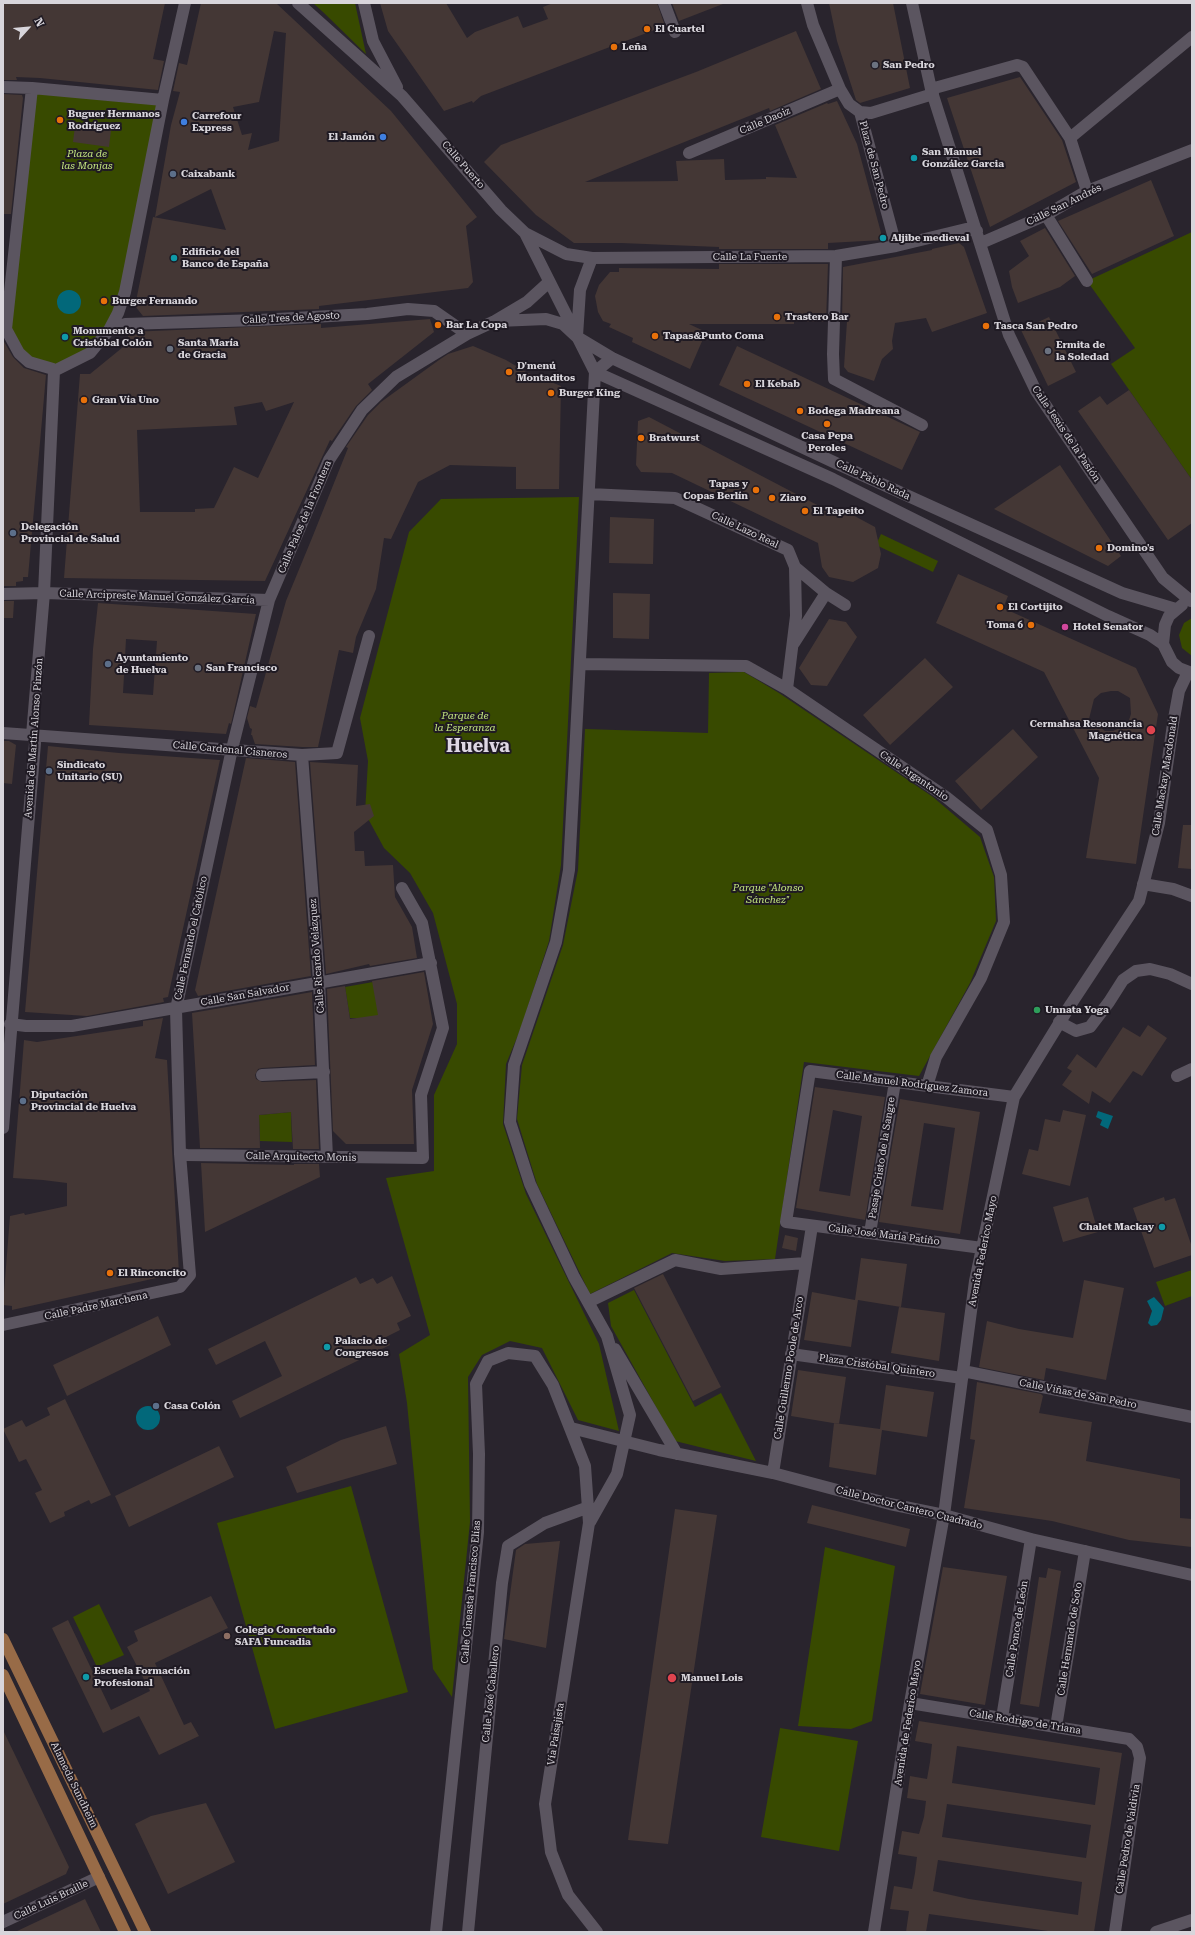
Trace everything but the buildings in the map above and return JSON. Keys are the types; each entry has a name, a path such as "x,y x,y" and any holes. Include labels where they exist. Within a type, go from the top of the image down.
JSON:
{"main road":[{"name":"Alameda Sundheim","path":"3,1639 145,1932"},
{"name":"Alameda Sundheim","path":"3,1675 125,1932"}],"street":[{"path":"32,88 5,329 19,353 29,362 53,369 54,371 90,353 109,330 118,313 125,292 163,100 185,3"},
{"name":"Calle Puerto","path":"298,3 402,96 502,210 525,233"},
{"name":"Calle Puerto","path":"364,3 373,41 402,96"},
{"path":"664,3 675,32"},
{"path":"807,3 813,25 840,89 849,104 860,112"},
{"path":"912,3 932,91 981,243"},
{"path":"1070,138 1192,37"},
{"name":"Plaza de San Pedro","path":"896,246 860,112 871,113 932,91 1016,65 1023,67 1070,138 1087,191"},
{"path":"3,87 32,88 163,100"},
{"name":"Calle Daoiz","path":"689,153 840,89"},
{"name":"Calle San Andrés","path":"981,243 1046,215 1087,191 1192,150"},
{"path":"1046,215 1087,281"},
{"name":"Calle La Fuente","path":"525,233 566,254 592,258 836,256 896,246 966,230 977,230"},
{"path":"525,233 595,372 569,870 556,942 514,1064 510,1122 530,1184 574,1277 677,1454"},
{"name":"Calle Jesús de la Pasión","path":"981,243 1005,323 1036,391 1163,578 1192,601"},
{"path":"836,256 833,354 834,379 922,425"},
{"path":"577,337 580,290 592,258"},
{"path":"496,321 527,302 549,282"},
{"name":"Calle Tres de Agosto","path":"109,330 125,324 259,320 367,314 408,309 434,311 467,334"},
{"path":"496,321 546,319 563,324 577,337"},
{"name":"Calle Palos de la Frontera","path":"269,600 329,460 362,410 396,377 467,334 496,321"},
{"name":"Calle Pablo Rada","path":"577,337 612,358 840,465 1122,593 1176,609"},
{"path":"595,372 612,358"},
{"name":"Avenida de Martín Alonso Pinzón","path":"3,1128 6,1063 35,743 32,735 44,593 54,371"},
{"name":"Calle Pablo Rada","path":"595,372 833,479 1108,616 1150,635 1163,644"},
{"path":"833,479 840,465"},
{"name":"Calle Lazo Real","path":"589,494 675,498 788,550 795,567 796,616 787,689"},
{"path":"795,567 826,593 845,605"},
{"name":"Calle Arcipreste Manuel González García","path":"3,594 44,593 269,600"},
{"path":"792,646 826,593"},
{"name":"Calle Fernando el Católico","path":"186,1281 190,1275 180,1154 176,1009 232,749 269,600"},
{"path":"1190,673 1172,662 1163,644 1165,625 1176,609 1192,601"},
{"name":"Calle Cardenal Cisneros","path":"3,733 302,755 337,752 368,636"},
{"name":"Calle Argantonio","path":"580,664 746,666 787,689 946,797 987,830 1001,875 1004,922 981,978 936,1057 927,1086"},
{"name":"Calle Mackay Macdonald","path":"1071,1004 1139,901 1158,824 1170,739 1180,691 1190,673"},
{"name":"Calle Ricardo Velázquez","path":"302,755 319,981 327,1157"},
{"path":"1143,884 1173,889 1192,896"},
{"path":"402,888 422,923 431,963"},
{"name":"Calle San Salvador","path":"10,1024 26,1026 72,1026 176,1009 319,981 431,963"},
{"name":"Calle Arquitecto Monis","path":"180,1154 423,1158 421,1095 443,1028 431,963"},
{"path":"1060,1022 1076,1031 1090,1027 1110,1002 1123,980 1136,971 1150,969 1170,974 1192,984"},
{"name":"Avenida Federico Mayo","path":"944,1515 975,1281 1014,1096 1071,1004"},
{"path":"1176,1076 1192,1069"},
{"name":"Calle Manuel Rodríguez Zamora","path":"786,1222 810,1071 1014,1096"},
{"path":"262,1076 324,1072"},
{"name":"Pasaje Cristo de la Sangre","path":"870,1233 895,1082"},
{"name":"Calle José María Patiño","path":"786,1222 982,1248"},
{"name":"Calle Guillermo Poole de Arco","path":"773,1473 812,1226"},
{"path":"588,1302 675,1260 721,1269 806,1263"},
{"name":"Calle Padre Marchena","path":"3,1325 180,1287 186,1281"},
{"path":"589,1524 617,1474 630,1415 607,1336"},
{"name":"Calle Cineasta Francisco Elías","path":"436,1932 478,1532 479,1454 476,1384 488,1361 508,1353 535,1356 554,1385 585,1466 589,1524"},
{"name":"Plaza Cristóbal Quintero","path":"791,1354 963,1374"},
{"name":"Calle Viñas de San Pedro","path":"963,1374 1192,1417"},
{"name":"Calle Doctor Cantero Cuadrado","path":"571,1428 677,1454 773,1473 890,1504 944,1515 1031,1540 1192,1575"},
{"name":"Calle José Caballero","path":"468,1932 502,1584 508,1546 545,1523 589,1507"},
{"name":"Avenida de Federico Mayo","path":"874,1932 910,1703 944,1515"},
{"name":"Vía Paisajista","path":"589,1524 545,1804 551,1852 568,1895 597,1932"},
{"name":"Calle Ponce de León","path":"1002,1718 1031,1540"},
{"name":"Calle Hernando de Soto","path":"1056,1727 1085,1551"},
{"name":"Calle Rodrigo de Triana","path":"910,1703 1130,1739 1137,1747"},
{"name":"Calle Pedro de Valdivia","path":"1115,1932 1140,1758 1137,1747"},
{"name":"Calle Luis Braille","path":"3,1922 99,1877"},
{"path":"1156,1932 1192,1920"}],"green space":[{"path":"313,3 355,3 366,54 323,12"},
{"name":"Plaza de las Monjas","path":"32,88 163,100 125,292 90,353 54,371 29,362 6,329"},
{"path":"1192,232 1192,480 1111,364 1135,348 1087,281"},
{"name":"Parque de la Esperanza","path":"579,497 561,865 549,941 521,1028 506,1064 503,1124 526,1194 599,1344 619,1431 578,1420 542,1348 510,1341 482,1355 468,1377 470,1522 452,1697 433,1669 407,1403 399,1354 430,1335 386,1178 434,1171 434,1095 457,1044 457,1004 433,913 410,873 384,848 365,813 368,761 360,718 409,532 441,499"},
{"path":"881,534 938,561 933,572 876,545"},
{"path":"1192,618 1192,656 1182,648 1179,635 1184,623"},
{"name":"Parque \"Alonso Sánchez\"","path":"744,672 779,693 933,797 980,837 994,877 996,921 970,983 919,1076 804,1062 775,1259 725,1261 672,1253 590,1294 537,1184 517,1119 522,1065 563,945 578,870 585,729 708,733 709,673"},
{"path":"373,982 381,1029 358,1018 350,1018 345,987"},
{"path":"291,1112 292,1142 260,1141 259,1115"},
{"path":"1192,1270 1192,1296 1165,1306 1156,1282"},
{"path":"634,1290 695,1407 721,1393 756,1461 675,1441 611,1326 608,1303"},
{"path":"351,1486 408,1692 275,1729 217,1523"},
{"path":"825,1547 895,1566 872,1721 851,1729 798,1726"},
{"path":"99,1604 124,1655 97,1667 73,1617"},
{"path":"780,1728 858,1741 839,1851 761,1837"}],"water":[{"path":"64,290 74,290 81,297 81,307 74,314 64,314 57,307 57,297"},
{"path":"1098,1111 1113,1116 1108,1129 1100,1125 1102,1120 1096,1117"},
{"path":"1154,1297 1164,1308 1161,1320 1157,1325 1151,1326 1148,1323 1152,1311 1147,1301"},
{"path":"148,1406 156,1410 160,1418 156,1426 148,1430 140,1426 136,1418 140,1410"}],"place":[{"name":"El Cuartel","path":"647,29"},
{"name":"Leña","path":"614,47"},
{"name":"San Pedro","path":"875,65"},
{"name":"Buguer Hermanos Rodríguez","path":"60,120"},
{"name":"Carrefour Express","path":"184,122"},
{"name":"El Jamón","path":"383,137"},
{"name":"San Manuel González Garcia","path":"914,158"},
{"name":"Caixabank","path":"173,174"},
{"name":"Aljibe medieval","path":"883,238"},
{"name":"Edificio del Banco de España","path":"174,258"},
{"name":"Burger Fernando","path":"104,301"},
{"name":"Trastero Bar","path":"777,317"},
{"name":"Bar La Copa","path":"438,325"},
{"name":"Tasca San Pedro","path":"986,326"},
{"name":"Tapas&Punto Coma","path":"655,336"},
{"name":"Monumento a Cristóbal Colón","path":"65,337"},
{"name":"Santa María de Gracia","path":"170,349"},
{"name":"Ermita de la Soledad","path":"1048,351"},
{"name":"D'menú Montaditos","path":"509,372"},
{"name":"El Kebab","path":"747,384"},
{"name":"Burger King","path":"551,393"},
{"name":"Gran Vía Uno","path":"84,400"},
{"name":"Bodega Madreana","path":"800,411"},
{"name":"Casa Pepa Peroles","path":"827,424"},
{"name":"Bratwurst","path":"641,438"},
{"name":"Tapas y Copas Berlín","path":"756,490"},
{"name":"Ziaro","path":"772,498"},
{"name":"El Tapeito","path":"805,511"},
{"name":"Delegación Provincial de Salud","path":"13,533"},
{"name":"Domino's","path":"1099,548"},
{"name":"El Cortijito","path":"1000,607"},
{"name":"Toma 6","path":"1031,625"},
{"name":"Hotel Senator","path":"1065,627"},
{"name":"Ayuntamiento de Huelva","path":"108,664"},
{"name":"San Francisco","path":"198,668"},
{"name":"Cermahsa Resonancia Magnética","path":"1151,730"},
{"name":"Sindicato Unitario (SU)","path":"49,771"},
{"name":"Unnata Yoga","path":"1037,1010"},
{"name":"Diputación Provincial de Huelva","path":"23,1101"},
{"name":"Chalet Mackay","path":"1162,1227"},
{"name":"El Rinconcito","path":"110,1273"},
{"name":"Palacio de Congresos","path":"327,1347"},
{"name":"Casa Colón","path":"156,1406"},
{"name":"Colegio Concertado SAFA Funcadia","path":"227,1636"},
{"name":"Escuela Formación Profesional","path":"86,1677"},
{"name":"Manuel Lois","path":"672,1678"}],"district":[{"name":"Huelva","path":"478,747"}]}
